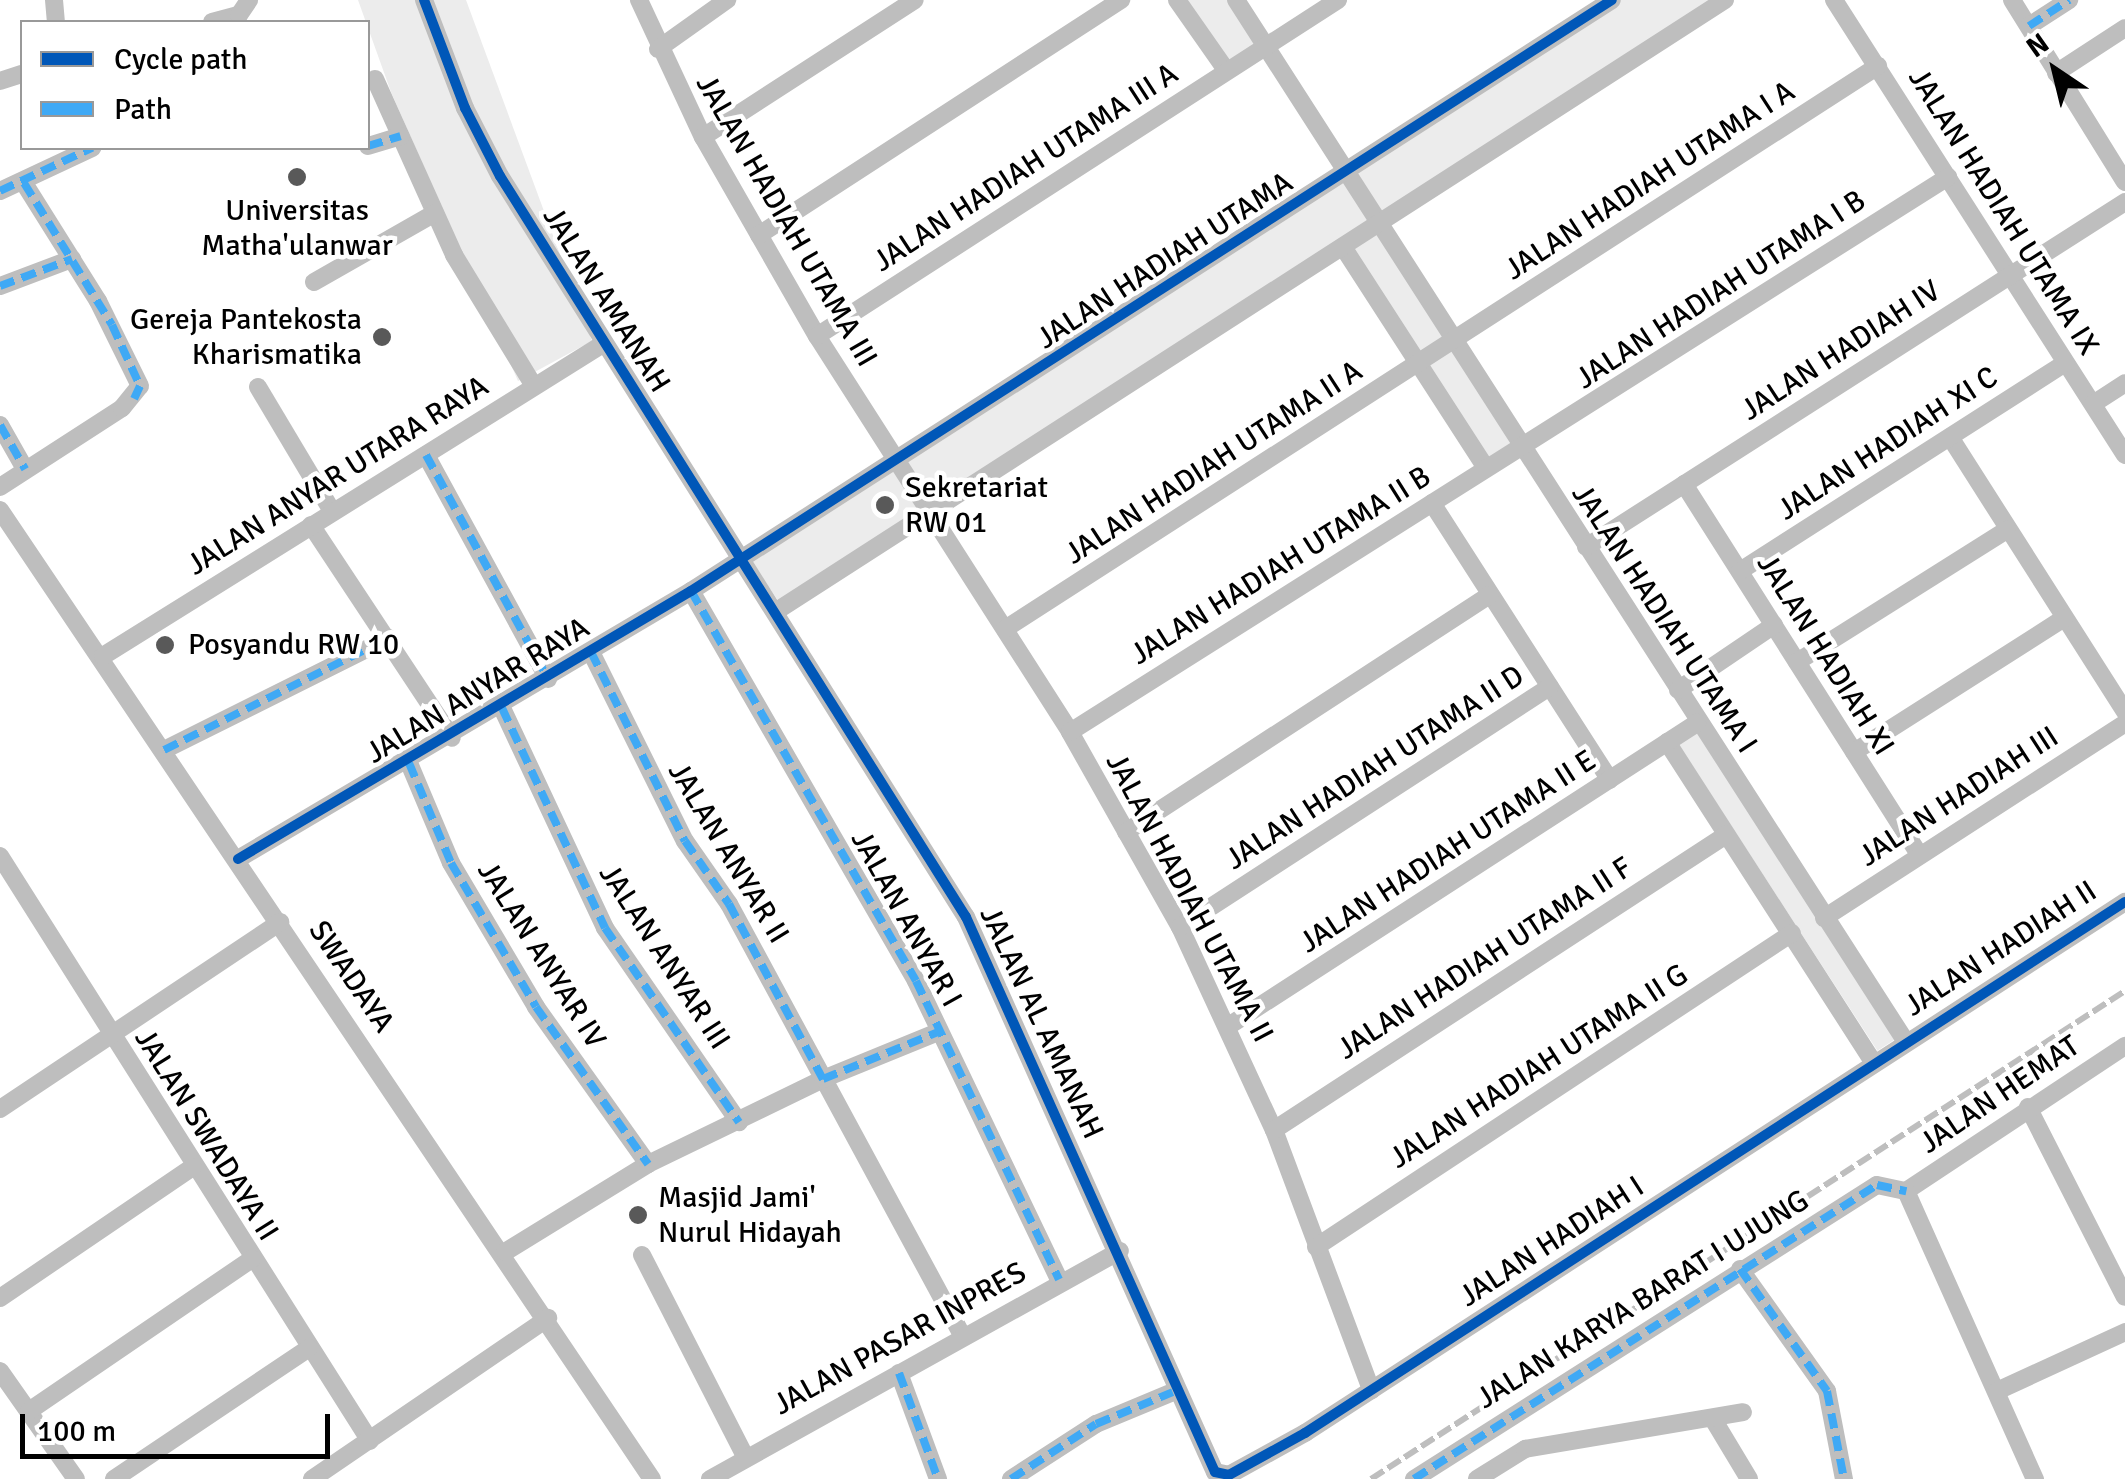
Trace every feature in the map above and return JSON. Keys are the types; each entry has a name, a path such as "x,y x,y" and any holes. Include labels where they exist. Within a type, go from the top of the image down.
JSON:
{"street":[{"path":"220,20 239,15 249,0"},
{"name":"JALAN AMANAH","path":"424,0 488,153 603,344 775,612"},
{"name":"JALAN HADIAH UTAMA III","path":"639,0 658,49 703,137 816,336 896,463"},
{"path":"658,49 727,0"},
{"path":"703,137 915,0"},
{"path":"759,235 1121,0"},
{"path":"1177,0 1226,70"},
{"name":"JALAN HADIAH UTAMA I","path":"1236,0 1906,1042"},
{"name":"JALAN HADIAH UTAMA III A","path":"816,336 1338,0"},
{"name":"JALAN HADIAH UTAMA","path":"741,560 1612,0"},
{"path":"775,612 1725,0"},
{"name":"JALAN HADIAH UTAMA IX","path":"1834,0 2125,454"},
{"path":"2012,0 2125,182"},
{"path":"2028,26 2069,0"},
{"path":"2056,73 2125,28"},
{"name":"JALAN HADIAH UTAMA I A","path":"1453,342 1878,66"},
{"path":"375,78 435,212 534,386"},
{"path":"370,145 400,136"},
{"path":"0,192 88,150"},
{"name":"JALAN HADIAH UTAMA I B","path":"1524,450 1948,177"},
{"path":"0,486 134,399 140,386 72,259 24,183"},
{"name":"JALAN HADIAH IV","path":"1586,546 2125,202"},
{"path":"314,282 435,212"},
{"path":"1343,247 1486,468"},
{"path":"0,286 72,259"},
{"name":"JALAN HADIAH UTAMA II A","path":"1004,630 1453,342"},
{"name":"JALAN ANYAR UTARA RAYA","path":"102,656 603,344"},
{"name":"JALAN HADIAH XI C","path":"1740,571 2066,362"},
{"path":"2093,404 2125,383"},
{"path":"258,387 332,512"},
{"path":"0,426 25,469"},
{"path":"1950,437 2125,712"},
{"name":"JALAN HADIAH UTAMA II B","path":"1070,732 1486,468 1524,450"},
{"path":"426,455 548,679"},
{"name":"JALAN HADIAH UTAMA II","path":"896,463 1070,732 1180,928 1274,1130 1370,1390"},
{"name":"JALAN HADIAH XI","path":"1684,484 1919,855"},
{"path":"1432,504 1610,780"},
{"name":"SWADAYA","path":"0,510 505,1252 652,1479"},
{"path":"311,525 452,738"},
{"path":"1797,662 2007,530"},
{"name":"JALAN ANYAR RAYA","path":"238,859 452,738 741,560"},
{"name":"JALAN ANYAR I","path":"691,591 916,981 1059,1280"},
{"path":"1126,832 1490,595"},
{"name":"JALAN AL AMANAH","path":"775,612 966,918 1120,1251 1173,1392 1212,1469 1222,1475"},
{"path":"1854,752 2064,618"},
{"path":"1678,690 1774,625"},
{"path":"164,750 389,638"},
{"name":"JALAN ANYAR II","path":"591,652 685,840 728,904 963,1336"},
{"name":"JALAN HADIAH UTAMA II D","path":"1180,928 1550,687"},
{"name":"JALAN ANYAR III","path":"502,708 605,928 739,1122"},
{"name":"JALAN HADIAH UTAMA II E","path":"1228,1027 1698,722"},
{"name":"JALAN HADIAH III","path":"1824,918 2125,723"},
{"path":"1667,742 1873,1062"},
{"name":"JALAN ANYAR IV","path":"409,763 451,863 536,1007 648,1164"},
{"name":"JALAN HADIAH UTAMA II F","path":"1274,1130 1726,834"},
{"name":"JALAN SWADAYA II","path":"0,856 103,1015 110,1036 192,1168 370,1442"},
{"name":"JALAN HADIAH II","path":"1906,1042 2125,902"},
{"path":"0,1108 280,922"},
{"name":"JALAN HADIAH UTAMA II G","path":"1316,1246 1792,933"},
{"path":"505,1252 648,1164 824,1078 938,1032"},
{"name":"JALAN HADIAH I","path":"1222,1475 1370,1390 1906,1042"},
{"name":"JALAN HEMAT","path":"1898,1189 2125,1046"},
{"path":"2028,1107 2125,1297"},
{"path":"0,1298 192,1168"},
{"path":"1898,1189 2036,1479"},
{"name":"JALAN KARYA BARAT I UJUNG","path":"1414,1479 1740,1269 1898,1189"},
{"name":"JALAN PASAR INPRES","path":"710,1479 1059,1280 1120,1251"},
{"path":"642,1255 746,1458"},
{"path":"29,1411 252,1260"},
{"path":"1740,1269 1827,1391 1844,1479"},
{"path":"312,1479 548,1318"},
{"path":"1997,1392 2125,1332"},
{"path":"114,1479 309,1348"},
{"path":"0,1371 76,1479"},
{"path":"899,1373 938,1479"},
{"path":"1011,1479 1096,1424 1173,1392"},
{"path":"1477,1479 1526,1449 1743,1412"},
{"path":"1713,1418 1749,1479"}],"shaded area":[{"path":"358,0 466,0 592,341 518,381 391,92 370,33 370,20 365,20"},
{"path":"1184,0 1229,0 1258,43 1226,64"},
{"path":"1616,0 1721,0 779,602 750,559"},
{"path":"1378,230 1513,445 1482,464 1347,249"},
{"path":"1696,731 1896,1039 1877,1051 1678,743"}],"railway":[{"path":"1371,1479 2125,991"}],"marked path":[{"path":"2029,26 2069,0"},
{"path":"370,145 400,136"},
{"path":"0,191 88,150"},
{"path":"24,183 112,325 140,386 134,399"},
{"path":"0,286 72,259"},
{"path":"0,425 25,469"},
{"path":"426,455 548,679"},
{"path":"691,591 916,981 1059,1280"},
{"path":"164,750 389,638"},
{"path":"591,652 685,841 729,904 823,1079 938,1032"},
{"path":"502,708 605,928 739,1122"},
{"path":"409,763 451,863 536,1007 648,1164"},
{"path":"1414,1479 1877,1185 1906,1191"},
{"path":"1740,1269 1827,1391 1844,1479"},
{"path":"899,1373 938,1479"},
{"path":"1011,1479 1096,1424 1173,1392"}],"cycle path":[{"path":"424,0 465,108 500,176 966,917 1215,1472 1229,1475 1305,1433 2125,902"},
{"path":"238,859 691,591 1612,0"}],"place":[{"name":"Universitas Matha'ulanwar","path":"297,177"},
{"name":"Gereja Pantekosta Kharismatika","path":"382,337"},
{"name":"Sekretariat RW 01","path":"885,505"},
{"name":"Posyandu RW 10","path":"165,645"},
{"name":"Masjid Jami' Nurul Hidayah","path":"638,1215"}]}
